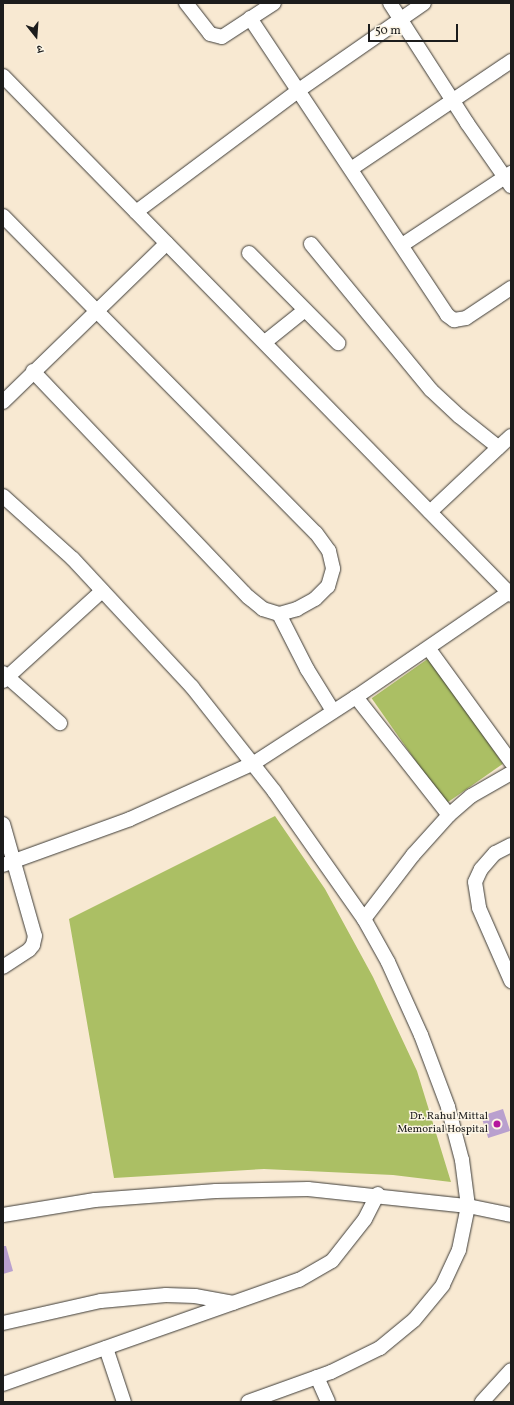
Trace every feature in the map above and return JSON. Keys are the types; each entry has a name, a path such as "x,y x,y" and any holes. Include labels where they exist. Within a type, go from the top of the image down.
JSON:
{"street":[{"path":"186,3 216,37 227,35 274,3"},
{"path":"390,3 452,99 509,179 402,245"},
{"path":"136,212 299,90 424,3"},
{"path":"250,18 447,315 454,320 466,318 511,288"},
{"path":"351,169 511,60"},
{"path":"3,76 510,593 429,649 254,763 130,819 8,863"},
{"path":"3,216 98,309 316,533 329,551 334,569 328,586 315,599 279,614 262,609 248,597 33,371"},
{"path":"3,402 33,371 167,243"},
{"path":"311,244 431,390 458,416 498,447"},
{"path":"249,253 338,343"},
{"path":"265,342 305,310"},
{"path":"430,512 498,447 511,437"},
{"path":"3,496 73,559 192,687 254,763 364,919 388,962 422,1035 448,1106 462,1160 468,1206 460,1250 443,1284 414,1320 380,1348 317,1377 248,1402"},
{"path":"60,722 4,677 102,591"},
{"path":"279,614 307,669 333,711"},
{"path":"429,649 511,762"},
{"path":"356,697 449,815"},
{"path":"364,919 409,860 449,815 471,796 511,773"},
{"path":"3,824 8,863 35,936 34,945 29,950 3,967"},
{"path":"511,845 495,853 481,869 475,882 479,908 511,981"},
{"path":"3,1215 95,1200 216,1191 308,1189 378,1194 468,1206 511,1215"},
{"path":"3,1384 299,1280 332,1261 366,1219 378,1194"},
{"path":"3,1323 101,1301 166,1295 195,1296 233,1303"},
{"path":"106,1348 124,1402"},
{"path":"482,1402 511,1370"},
{"path":"317,1377 328,1402"}],"green space":[{"path":"429,658 503,764 446,804 372,698"},
{"path":"275,816 325,889 373,977 417,1071 451,1182 393,1175 264,1169 114,1178 69,919"}],"building":[{"path":"503,1109 510,1131 488,1138 481,1116"},
{"path":"3,1246 6,1246 13,1271 3,1274"}],"place":[{"name":"Dr. Rahul Mittal Memorial Hospital","path":"497,1124"}]}
